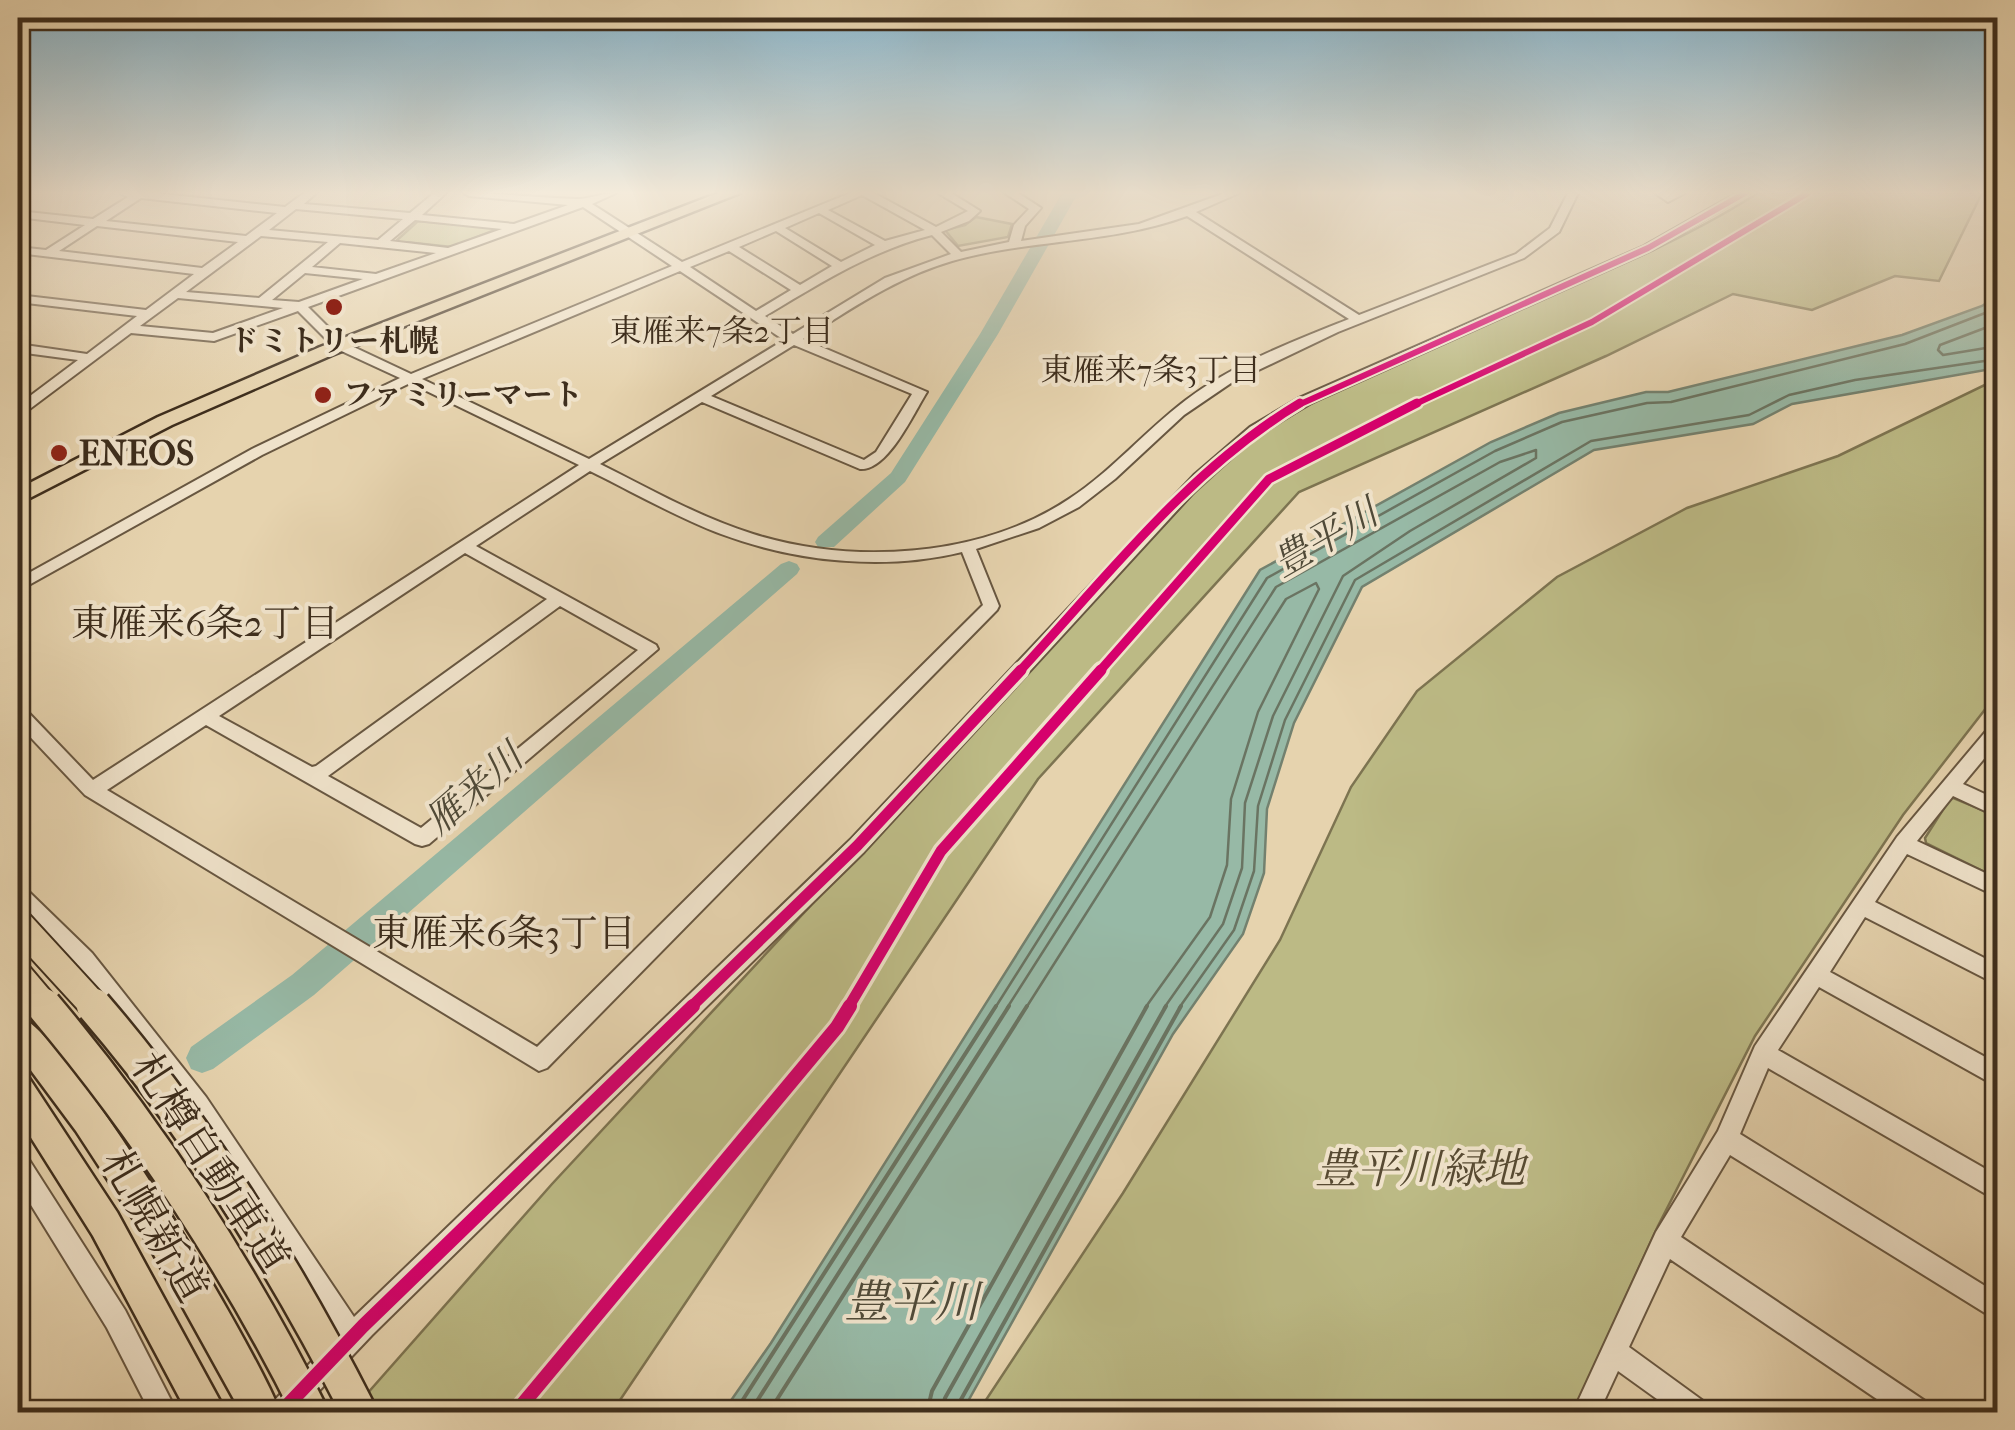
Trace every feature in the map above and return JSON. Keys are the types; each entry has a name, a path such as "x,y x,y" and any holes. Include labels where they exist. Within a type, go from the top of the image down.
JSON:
{"highway":[{"path":"18,497 165,421 340,345 561,260"},
{"name":"札幌新道","path":"18,923 56,962 201,1142 322,1336 359,1412"},
{"name":"札樽自動車道","path":"18,975 70,1034 170,1171 292,1374 310,1412"},
{"name":"札樽自動車道","path":"18,1030 140,1195 261,1412"},
{"name":"札幌新道","path":"18,1089 106,1224 207,1412"}],"street":[{"path":"99,260 204,272"},
{"path":"18,411 221,260"},
{"path":"261,303 313,260"},
{"path":"126,330 214,337 425,260"},
{"path":"669,260 793,340 920,392 882,455 865,466 702,397"},
{"path":"18,586 257,452 409,380 699,260"},
{"path":"751,260 800,290"},
{"path":"830,260 840,266"},
{"path":"756,316 853,260"},
{"path":"92,790 589,465 889,281 942,260"},
{"path":"1264,260 1362,321"},
{"path":"174,294 300,306 340,345 720,528 777,546 850,556 968,547 1008,535 1068,508 1109,477 1181,410 1228,378 1511,260"},
{"path":"281,1412 352,1336 857,846 1199,478 1255,430 1304,402 1621,260"},
{"path":"302,269 378,277"},
{"path":"18,298 147,314"},
{"path":"18,348 89,358"},
{"path":"18,394 38,396"},
{"path":"205,716 422,838 650,648 464,546"},
{"path":"18,712 92,790 539,1060 991,606 968,547"},
{"path":"309,776 322,771 560,598"},
{"path":"1586,1412 1665,1241 1726,1139 1763,1053 1904,843 1997,731"},
{"path":"1948,786 1998,809"},
{"path":"1904,843 1998,888"},
{"path":"18,894 86,960 198,1105 352,1336"},
{"path":"1863,906 1998,976"},
{"path":"1818,976 1998,1076"},
{"path":"1763,1053 1998,1189"},
{"path":"1726,1139 1998,1309"},
{"path":"18,1163 116,1318 164,1412"},
{"path":"1665,1241 1919,1412"},
{"path":"1614,1352 1697,1412"}],"green space":[{"path":"1633,260 1949,260 1939,281 1895,276 1812,310 1733,294 1606,356 1299,492 1038,779 612,1412 351,1412 552,1184 1193,494 1263,434 1322,398 1383,366"},
{"name":"豊平川緑地","path":"1997,379 1997,694 1903,815 1755,1036 1658,1226 1573,1412 978,1412 1123,1193 1280,940 1351,787 1417,691 1557,577 1687,508 1838,456"},
{"path":"1951,797 1997,816 1997,878 1926,843 1925,838"}],"water":[{"name":"豊平川","path":"1997,296 1997,368 1792,404 1753,424 1594,450 1362,587 1294,723 1267,809 1264,873 1243,934 1173,1034 962,1412 723,1412 771,1343 1260,570 1491,442 1559,413 1646,392 1668,392 1902,335 1982,306"}],"waterway":[{"name":"雁来川","path":"826,542 898,477 1032,260"},
{"name":"雁来川","path":"202,1058 303,985 789,569"}],"cycle path":[{"path":"281,1412 363,1326 857,846 1199,478 1255,430 1304,401 1622,260"},
{"path":"516,1412 837,1027 941,851 1269,479 1366,427 1592,322 1696,260"}],"place":[{"name":"ドミトリー札幌","path":"334,307"},
{"name":"ファミリーマート","path":"323,395"},
{"name":"ENEOS","path":"59,453"}],"district":[{"name":"東雁来7条2丁目","path":"722,331"},
{"name":"東雁来7条3丁目","path":"1151,370"},
{"name":"東雁来6条2丁目","path":"205,623"},
{"name":"東雁来6条3丁目","path":"504,933"}]}
